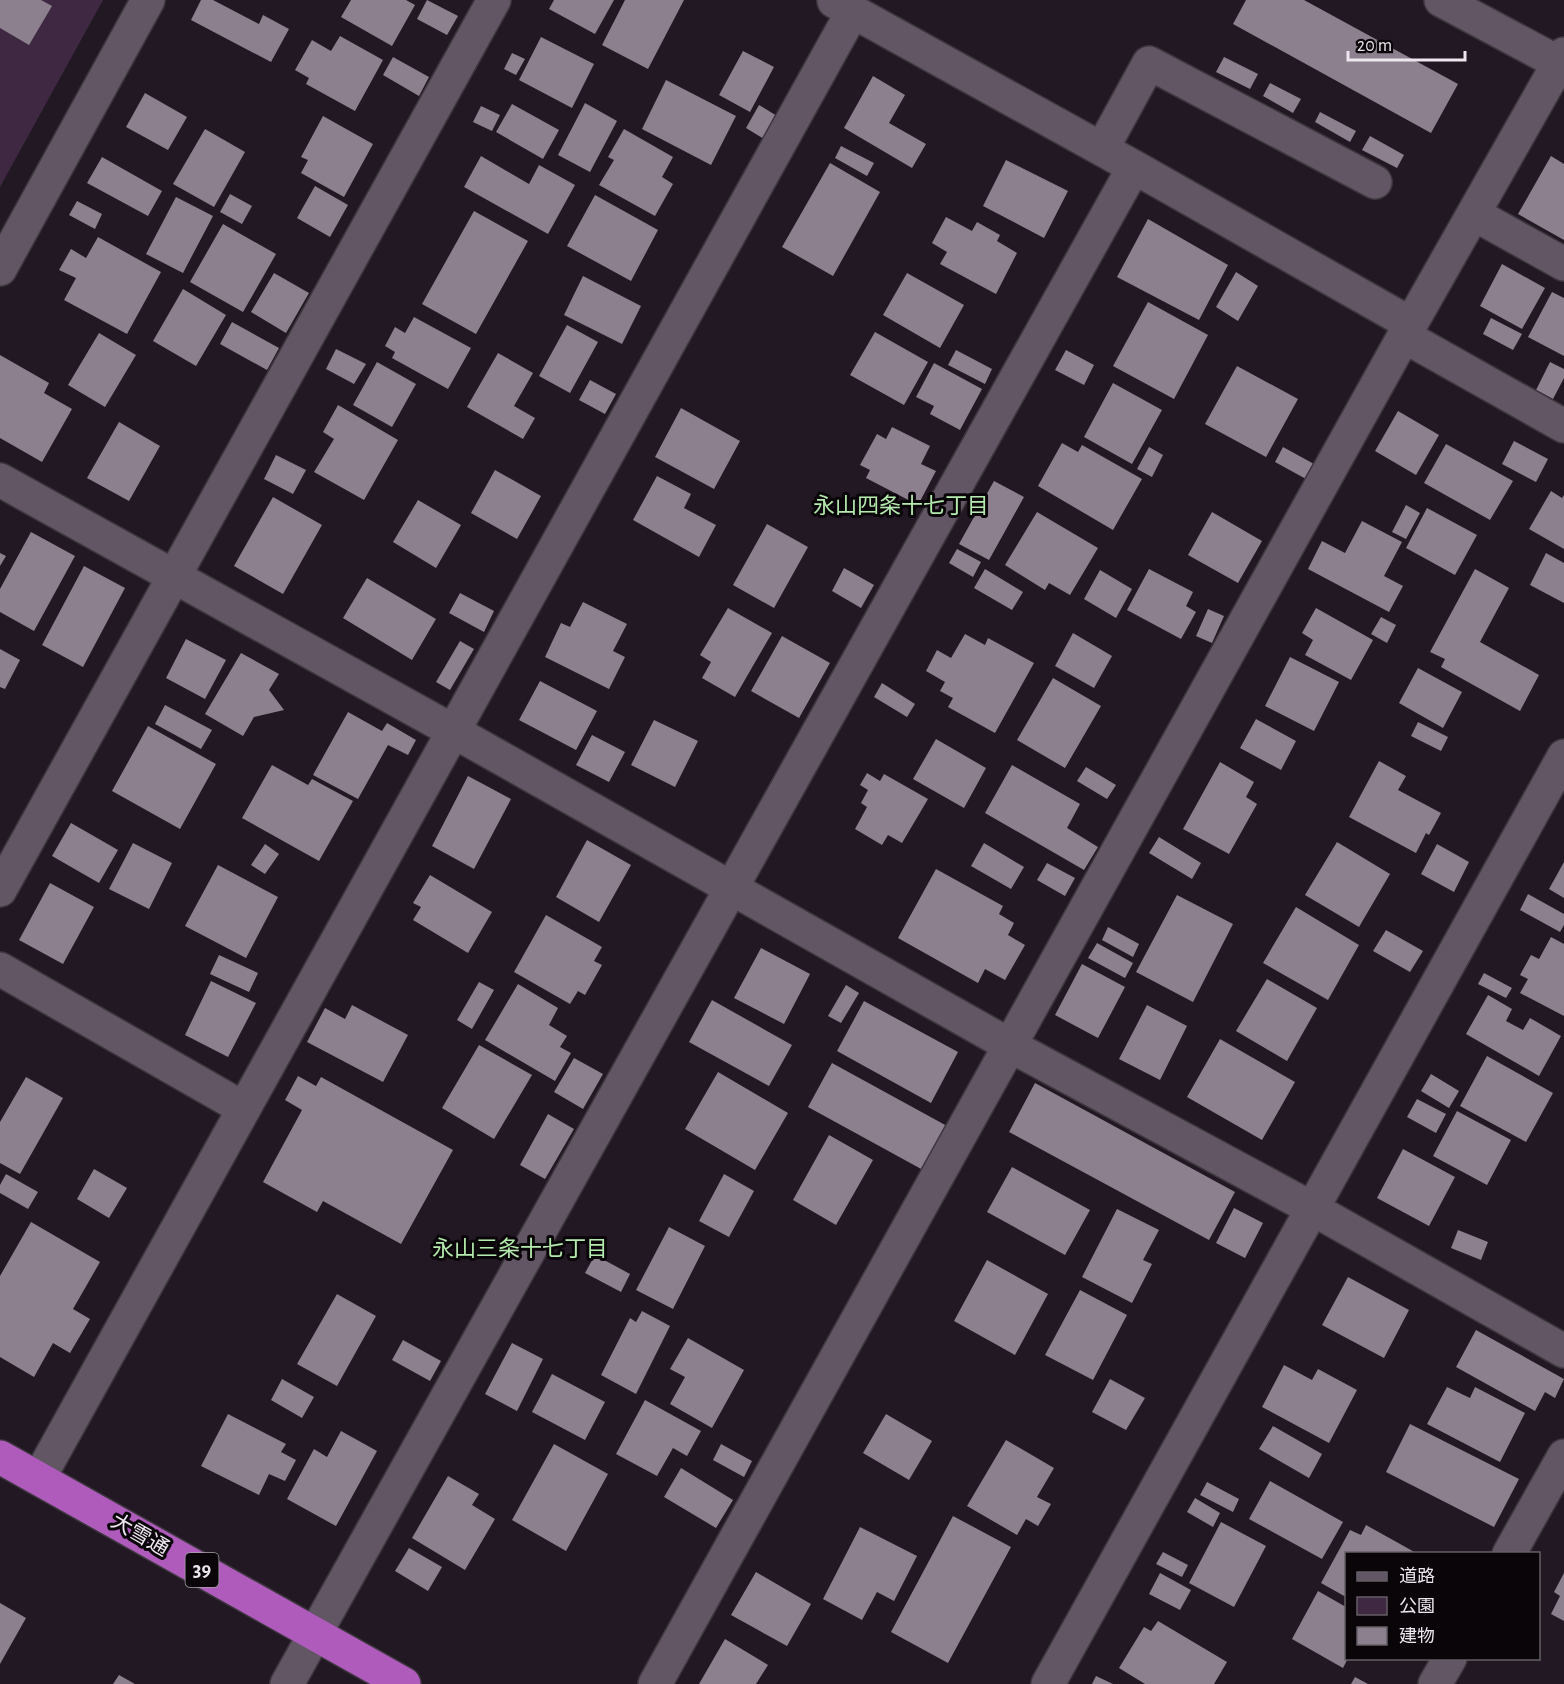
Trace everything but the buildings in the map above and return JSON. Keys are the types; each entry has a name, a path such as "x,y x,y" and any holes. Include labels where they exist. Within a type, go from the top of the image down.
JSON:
{"highway":[{"name":"大雪通","path":"0,1456 404,1684"}],"street":[{"path":"0,269 148,0"},
{"path":"0,890 494,0"},
{"path":"655,1684 1561,58 1442,0"},
{"path":"39,1478 453,730 843,6 1134,167 1564,426"},
{"path":"1102,149 1149,63 1375,182"},
{"path":"287,1684 1134,167"},
{"path":"1474,214 1564,264"},
{"path":"0,480 453,730 1011,1046 1313,1209 1564,1352"},
{"path":"1048,1684 1564,756"},
{"path":"0,969 243,1108"},
{"path":"1510,1552 1564,1456"},
{"path":"1435,1684 1449,1660"}],"green space":[{"path":"0,0 103,0 0,187"}],"district":[{"name":"永山四条十七丁目","path":"901,506"},
{"name":"永山三条十七丁目","path":"520,1249"}]}
